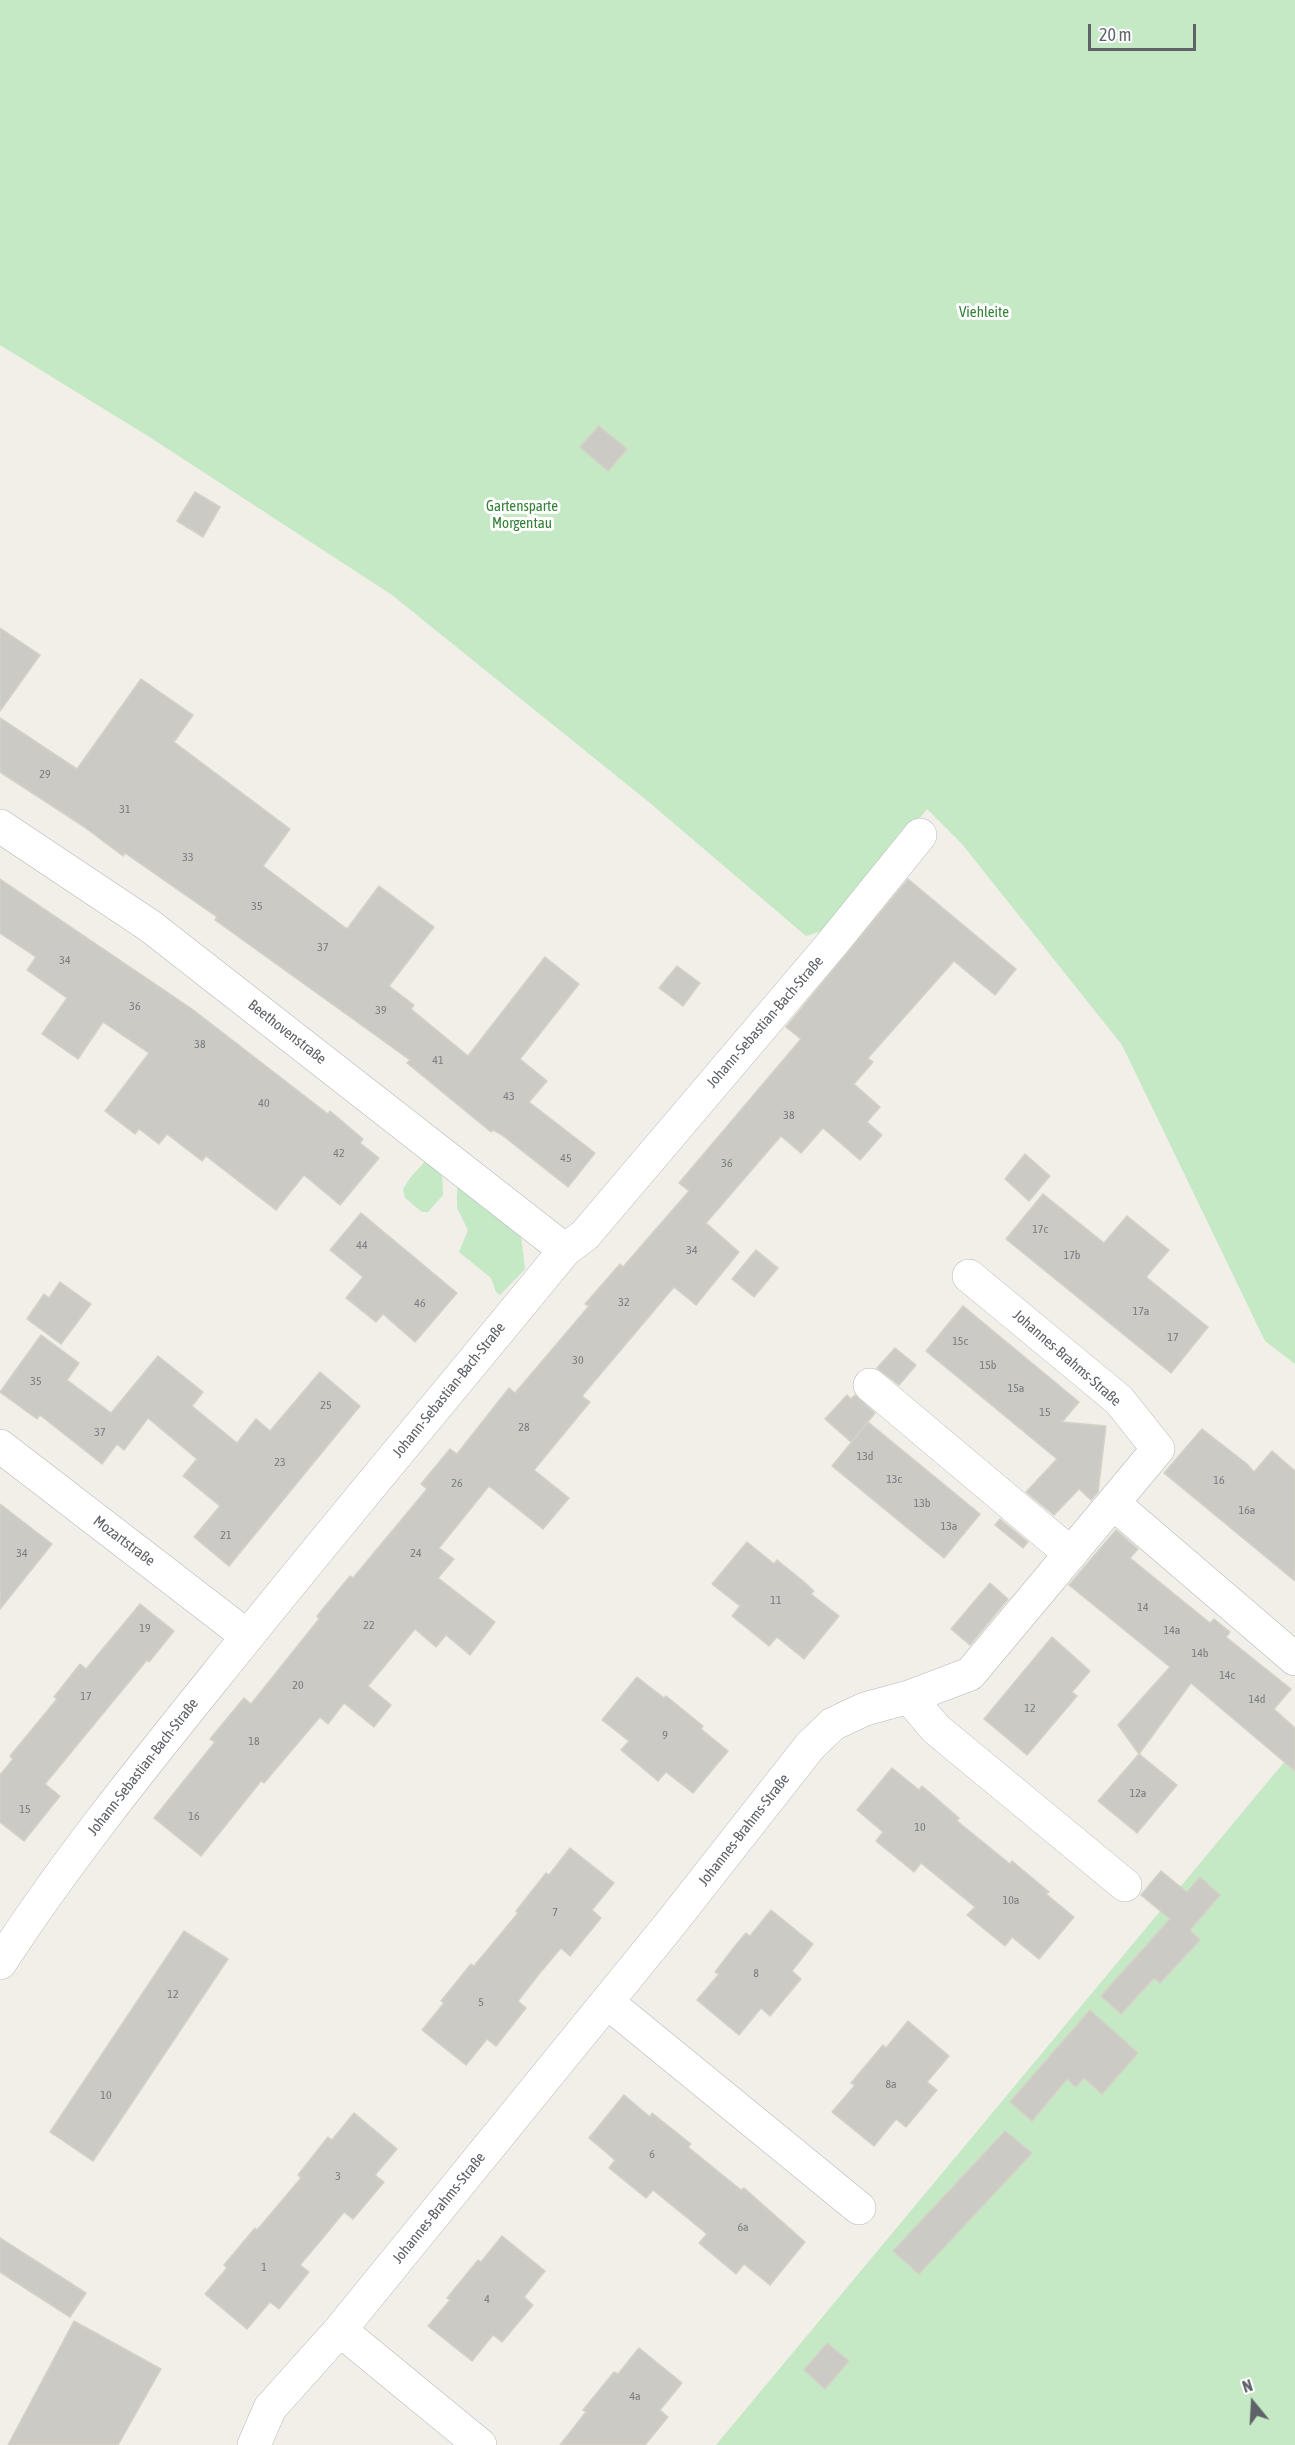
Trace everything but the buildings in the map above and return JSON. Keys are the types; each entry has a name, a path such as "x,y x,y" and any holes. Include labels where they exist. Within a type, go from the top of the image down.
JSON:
{"street":[{"name":"Beethovenstraße","path":"0,826 150,926 565,1250"},
{"name":"Johann-Sebastian-Bach-Straße","path":"0,1963 39,1902 104,1815 247,1636 565,1250 585,1234 831,945 920,835"},
{"name":"Johannes-Brahms-Straße","path":"254,2445 270,2408 340,2330 607,2002 810,1746 833,1724 865,1709 909,1697 970,1674 1158,1449 1119,1400 969,1276"},
{"path":"870,1385 1071,1554"},
{"name":"Mozartstraße","path":"0,1446 247,1636"},
{"path":"1113,1503 1295,1659"},
{"path":"909,1697 936,1729 1125,1885"},
{"path":"607,2002 860,2208"},
{"path":"340,2330 480,2445"}],"green space":[{"name":"Viehleite","path":"0,0 1295,0 1295,1364 1265,1341 1122,1045 962,844 927,809 833,927 806,936 650,803 392,595 151,438 0,345"},
{"path":"430,1156 442,1167 443,1195 428,1212 422,1212 405,1198 403,1189"},
{"path":"457,1180 521,1236 525,1269 500,1295 496,1292 491,1278 459,1252 468,1230 457,1208"},
{"path":"1295,1749 1295,2445 716,2445"}],"park label":[{"name":"Gartensparte Morgentau","path":"522,514"}]}
